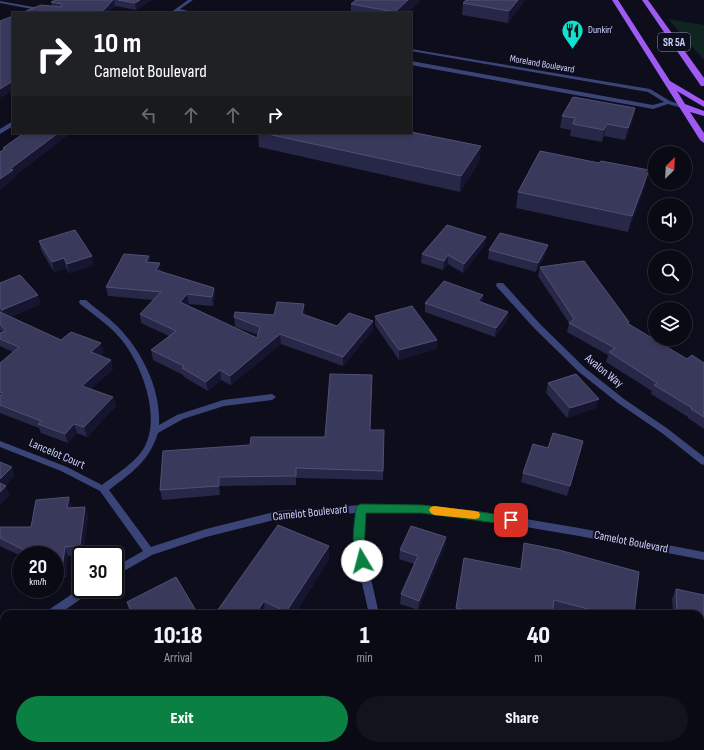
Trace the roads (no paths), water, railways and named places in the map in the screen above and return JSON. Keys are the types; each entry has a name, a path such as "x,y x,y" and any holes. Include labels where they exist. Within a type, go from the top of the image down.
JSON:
{"main road":[{"name":"SR 5A","path":"615,0 704,140"},
{"name":"SR 5A","path":"645,0 704,84"},
{"path":"665,80 704,105"},
{"path":"682,106 704,114"}],"street":[{"path":"174,12 191,0"},
{"path":"0,2 55,12"},
{"path":"5,7 10,4"},
{"name":"Moreland Boulevard","path":"412,50 650,91 668,102 682,106"},
{"path":"412,61 420,52"},
{"name":"Moreland Boulevard","path":"412,62 653,106 668,102"},
{"path":"0,132 12,124"},
{"name":"Avalon Way","path":"500,285 537,326 582,370 621,401 665,431 704,462"},
{"path":"83,302 115,328 136,353 152,393 156,431 149,447 127,470 103,489"},
{"path":"156,431 180,417 223,404 272,397"},
{"name":"Lancelot Court","path":"0,444 64,469 103,489 149,552"},
{"path":"361,509 359,548 373,610"},
{"name":"Camelot Boulevard","path":"124,567 149,552 206,533 278,515 361,509 422,509 484,516 579,532 704,556"},
{"path":"57,610 74,598"}],"place":[{"name":"Dunkin'","path":"572,50"}]}
